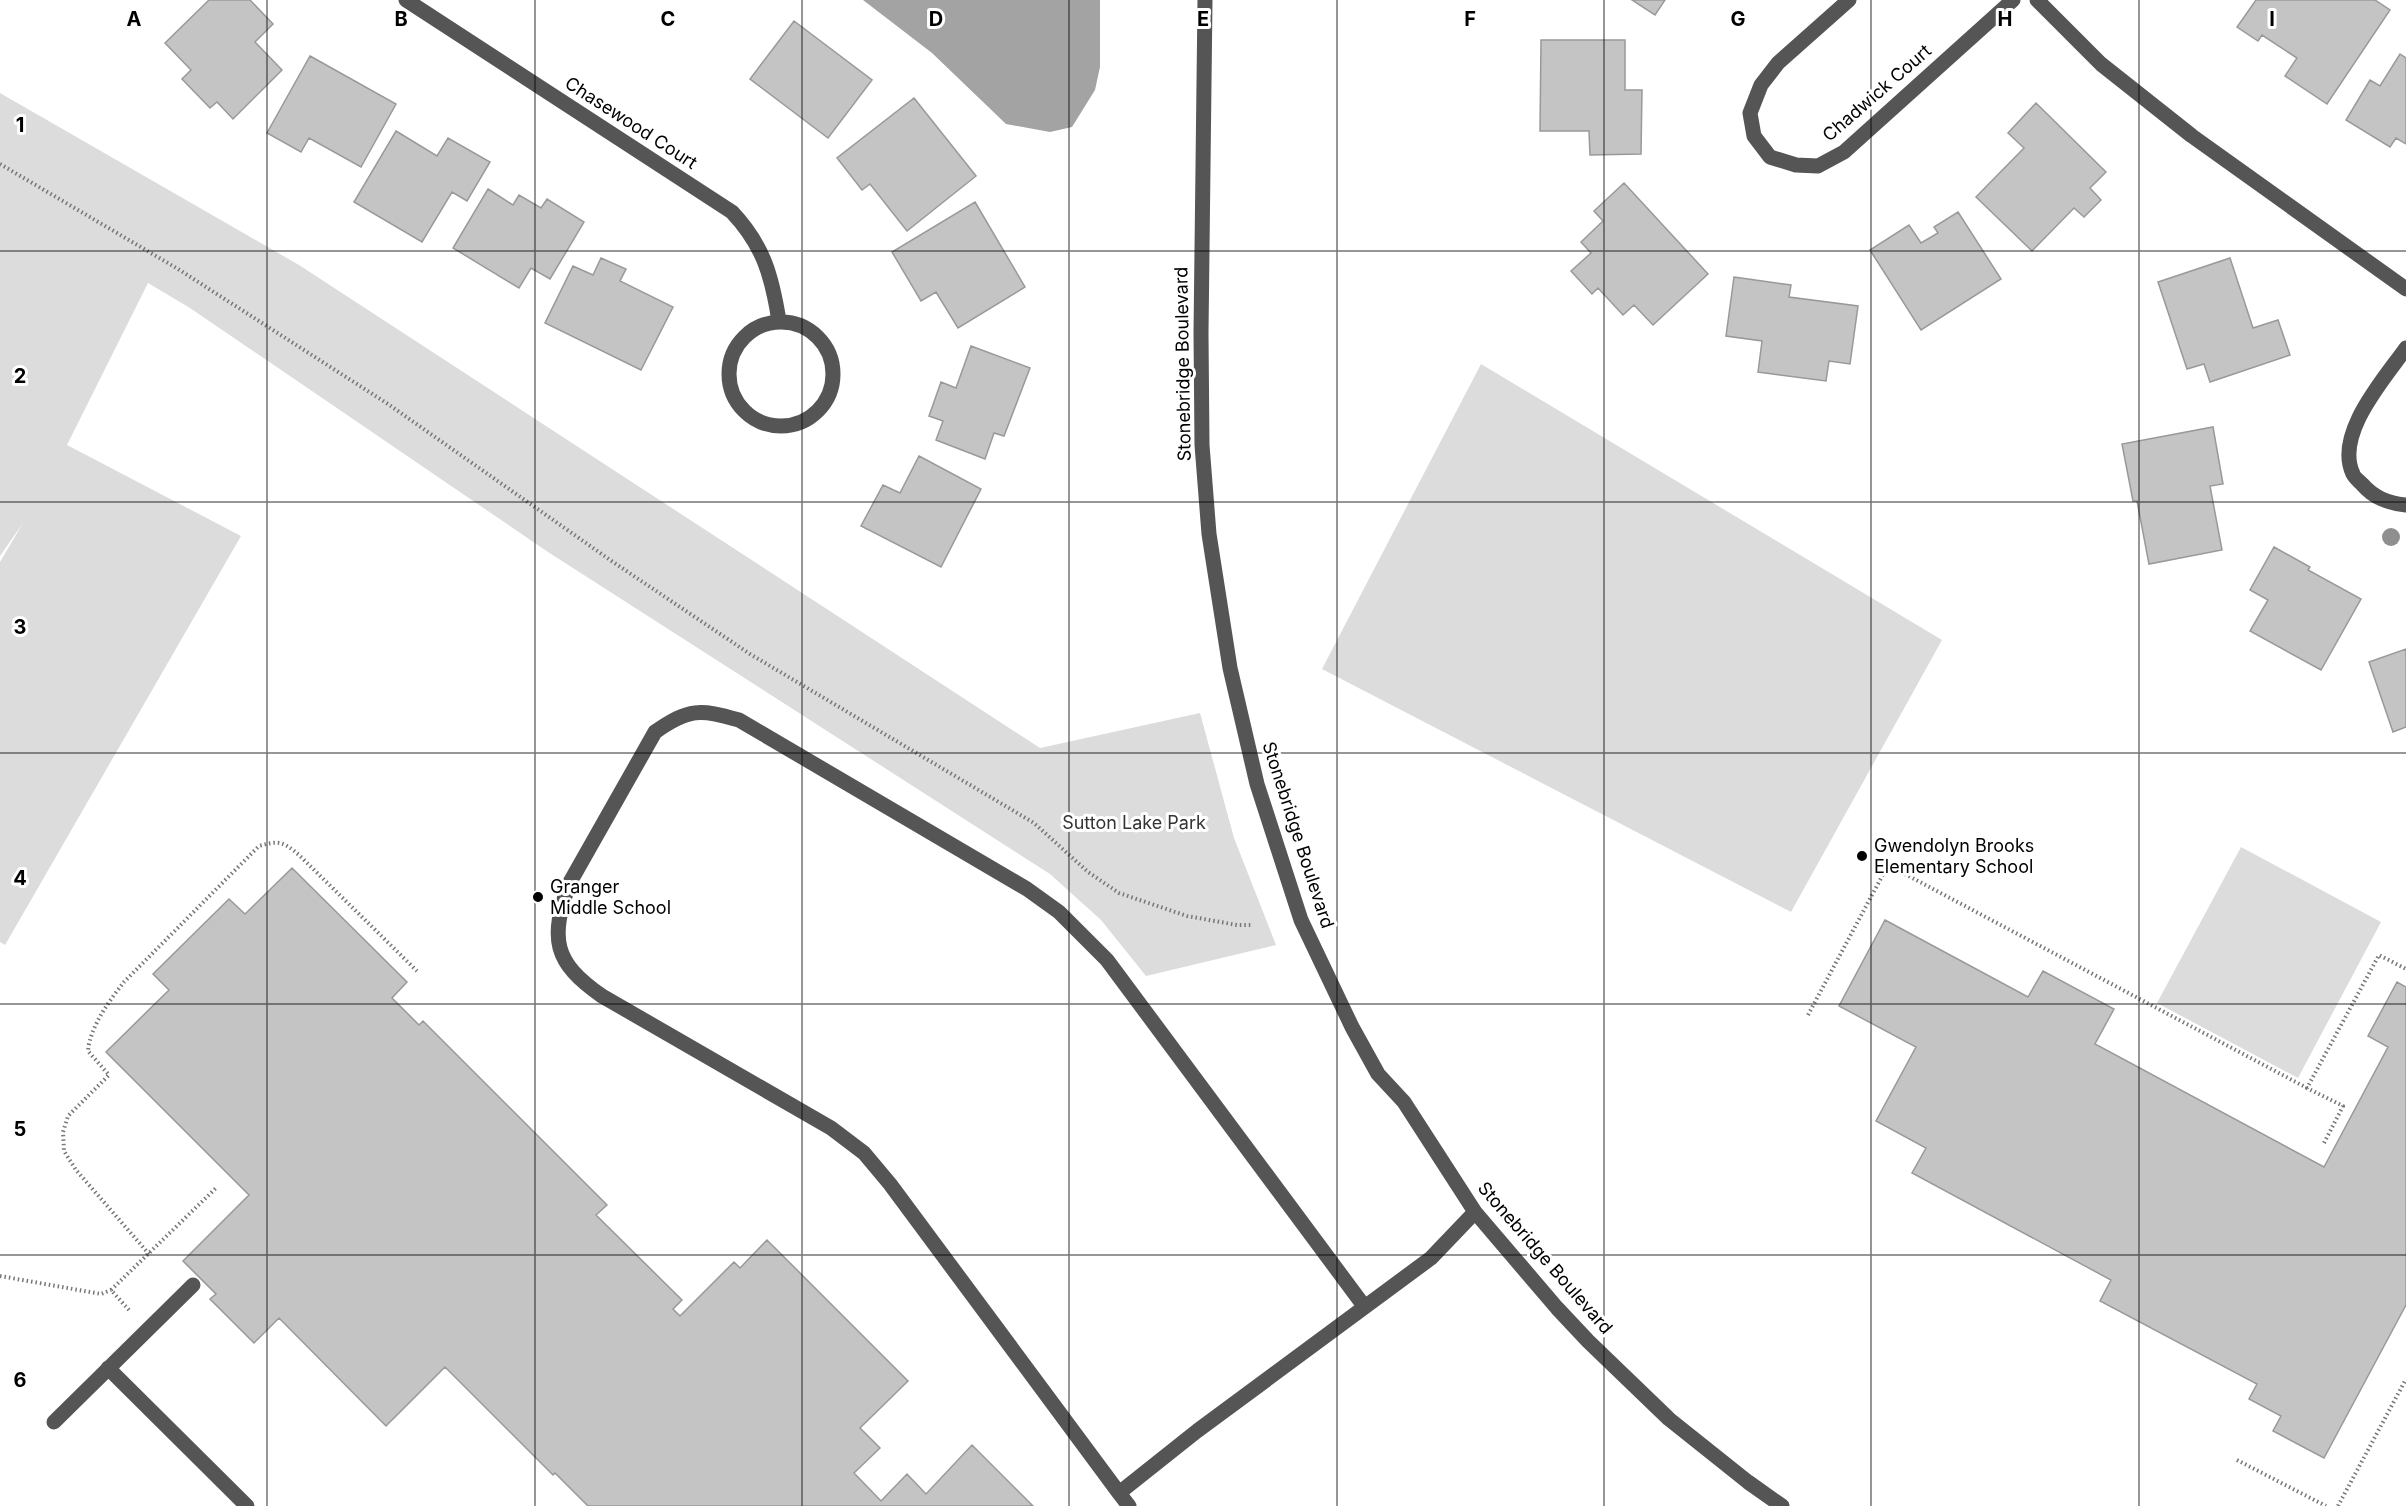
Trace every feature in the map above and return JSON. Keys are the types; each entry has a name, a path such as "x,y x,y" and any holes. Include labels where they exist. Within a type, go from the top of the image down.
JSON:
{"street":[{"name":"Chasewood Court","path":"406,0 732,212 748,230 762,254 772,281 779,321"},
{"name":"Stonebridge Boulevard","path":"1205,0 1201,333 1202,445 1209,534 1220,617 1257,784 1302,920 1326,975 1378,1074 1404,1102 1475,1212 1588,1341 1670,1419 1748,1482 1782,1506"},
{"name":"Chadwick Court","path":"1849,0 1778,63 1761,85 1750,113 1754,136 1770,157 1796,165 1818,166 1844,152 2013,0"},
{"path":"2037,0 2101,64 2192,136 2406,289"},
{"path":"779,321 794,323 811,330 823,342 833,361 834,381 828,399 817,414 800,424 783,427 768,426 750,417 739,405 731,390 728,373 732,355 740,342 751,331 764,324 779,321"},
{"path":"2406,348 2365,407 2354,428 2349,450 2353,474 2367,490 2386,502 2406,505"},
{"path":"1129,1506 890,1184 864,1153 831,1128 602,996 569,969 561,952 557,934 560,910 569,884 655,732 672,720 688,713 710,712 739,720 994,868 1059,912 1107,960 1364,1306"},
{"path":"1119,1493 1197,1431 1431,1258 1475,1212"},
{"path":"54,1422 194,1285"},
{"path":"108,1368 247,1506"}],"path":[{"path":"0,164 178,269 388,404 613,562 750,654 1034,824 1088,872 1119,893 1187,916 1237,925 1251,925"},
{"path":"149,1254 76,1170 64,1151 63,1132 68,1116 109,1075 88,1051 88,1041 109,1001 124,982 260,846 274,842 286,844 299,855 417,971"},
{"path":"1808,1015 1888,864 2343,1106 2324,1143"},
{"path":"2307,1088 2379,955 2406,969"},
{"path":"0,1276 101,1294 111,1290 216,1188"},
{"path":"111,1290 131,1312"},
{"path":"2338,1506 2406,1379"},
{"path":"2237,1460 2326,1506"}],"green space":[{"name":"Sutton Lake Park","path":"0,93 299,265 1040,748 1200,713 1234,838 1276,945 1146,976 1101,920 1050,874 548,552 190,308 148,283 67,445 241,536 5,945 0,942 0,562 23,523 0,556"},
{"path":"1481,364 1942,640 1791,912 1322,669"},
{"path":"2241,847 2381,922 2298,1078 2157,1003"}],"shaded area":[{"path":"863,0 1100,0 1100,67 1095,90 1072,127 1050,132 1006,124 932,53"}],"building":[{"path":"209,0 250,0 273,24 255,42 282,70 233,119 217,102 210,108 182,79 191,70 165,43"},
{"path":"1632,0 1665,0 1655,15"},
{"path":"2256,0 2375,0 2390,10 2327,104 2285,76 2297,58 2262,35 2258,41 2237,27"},
{"path":"794,21 872,80 828,138 750,79"},
{"path":"1541,40 1625,40 1625,90 1642,90 1641,154 1590,155 1589,131 1540,131"},
{"path":"2400,54 2406,58 2406,144 2396,138 2390,147 2346,120 2370,80 2380,86"},
{"path":"310,56 396,104 361,167 309,138 301,152 267,133"},
{"path":"914,98 976,176 907,231 870,184 862,190 837,158"},
{"path":"2036,103 2106,172 2090,188 2101,200 2084,217 2074,208 2032,251 1976,197 2024,148 2008,133"},
{"path":"396,131 437,156 448,138 490,162 467,201 452,192 422,242 354,202"},
{"path":"1624,183 1708,274 1653,325 1634,305 1623,315 1598,288 1592,294 1571,271 1591,253 1581,242 1603,221 1594,211"},
{"path":"488,189 513,205 519,195 541,208 547,199 584,222 550,279 531,268 519,288 453,248"},
{"path":"975,202 1025,287 958,328 936,292 921,301 892,252"},
{"path":"1958,212 2001,279 1921,330 1870,250 1909,225 1921,243 1938,233 1934,227"},
{"path":"601,258 626,269 620,281 673,307 641,370 545,323 573,266 593,275"},
{"path":"2230,258 2253,328 2278,320 2290,355 2210,382 2204,364 2187,369 2158,282"},
{"path":"1734,277 1791,285 1789,297 1858,306 1850,364 1829,361 1826,381 1758,372 1762,341 1726,336"},
{"path":"971,346 1030,368 1004,436 994,433 985,459 936,440 943,421 929,416 941,382 956,388"},
{"path":"2213,427 2223,484 2210,486 2222,550 2149,564 2137,501 2133,501 2122,444"},
{"path":"919,456 981,489 941,567 861,526 883,485 900,493"},
{"path":"2274,547 2310,567 2308,570 2361,599 2321,670 2250,631 2268,600 2250,590"},
{"path":"2406,649 2406,727 2393,732 2369,662"},
{"path":"292,868 407,982 392,998 419,1025 423,1021 607,1205 596,1215 682,1300 673,1309 680,1316 734,1262 740,1268 767,1240 908,1381 860,1428 880,1448 854,1473 881,1501 907,1474 926,1494 972,1445 1033,1506 588,1506 555,1473 553,1475 445,1367 386,1426 279,1318 254,1343 210,1299 216,1294 183,1261 249,1195 106,1052 169,990 153,974 229,899 245,914"},
{"path":"1885,920 2028,997 2043,971 2114,1009 2095,1044 2324,1167 2388,1047 2368,1036 2397,982 2406,987 2406,1305 2324,1458 2273,1431 2281,1416 2249,1399 2257,1384 2100,1301 2111,1280 1912,1173 1926,1148 1876,1121 1916,1047 1839,1006"}],"place":[{"name":"Gwendolyn Brooks Elementary School","path":"1862,856"},
{"name":"Granger Middle School","path":"538,897"}]}
